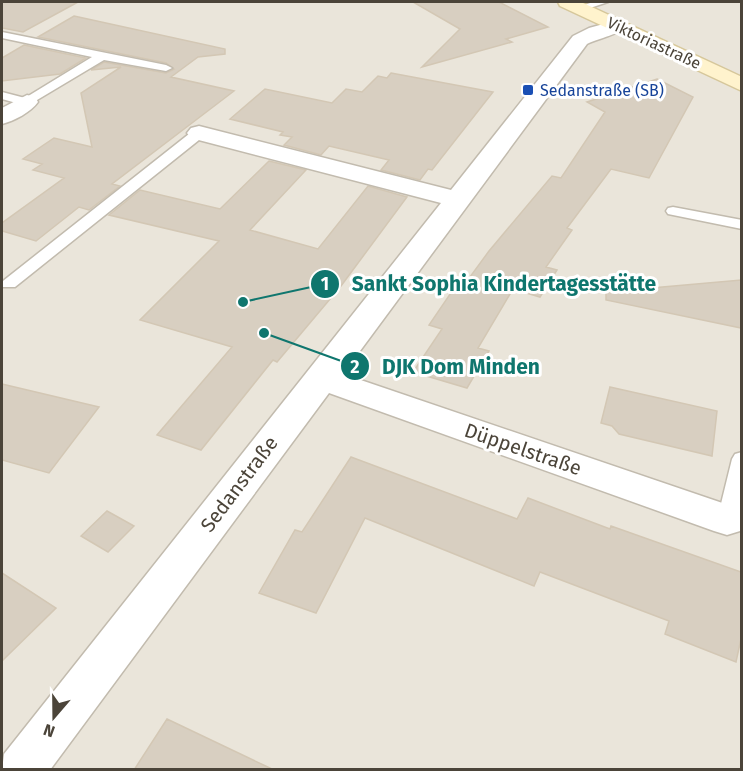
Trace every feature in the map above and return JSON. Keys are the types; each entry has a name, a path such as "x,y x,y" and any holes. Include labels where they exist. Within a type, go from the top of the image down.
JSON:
{"main road":[{"name":"Viktoriastraße","path":"574,5 741,85"}],"street":[{"name":"Sedanstraße","path":"21,770 580,40 596,32 618,26"},
{"path":"2,117 27,102"},
{"path":"200,134 457,199"},
{"name":"Düppelstraße","path":"320,378 727,520"}],"lane":[{"path":"574,5 603,2"},
{"path":"2,34 166,69"},
{"path":"2,95 27,102 102,56"},
{"path":"9,284 200,134"},
{"path":"673,211 741,225"},
{"path":"727,520 741,459"}],"shaded area":[{"path":"2,2 741,2 741,769 2,769"}],"building":[{"path":"2,2 78,2 23,32 2,28"},
{"path":"413,2 499,2 548,27 506,39 512,42 422,67 460,29"},
{"path":"74,16 225,49 225,54 198,57 171,77 234,91 112,184 120,186 89,210 79,207 36,241 2,231 2,223 64,178 33,170 42,164 23,159 54,138 92,147 81,93 121,67 91,70 104,62 166,73 174,69 166,63 38,37"},
{"path":"24,45 86,58 60,74 2,81 2,58"},
{"path":"391,73 493,92 432,170 428,169 420,180 381,170 389,160 329,146 321,155 284,145 292,137 280,135 283,132 230,119 265,89 332,103 346,89 362,92 378,76 387,78"},
{"path":"657,79 693,97 649,178 611,169 567,228 572,230 546,267 557,270 540,297 513,289 478,348 489,351 467,388 413,372 442,329 429,325 463,275 470,277 552,176 561,178 605,112 587,102"},
{"path":"269,161 306,170 250,230 318,249 368,186 407,197 341,286 277,362 273,360 201,450 157,435 232,347 140,320 219,241 109,215 140,190 220,209"},
{"path":"741,280 741,328 606,300 606,292"},
{"path":"2,384 99,407 49,473 2,460"},
{"path":"610,387 717,411 712,456 619,434 612,426 601,423"},
{"path":"351,457 517,519 528,498 610,529 611,526 741,572 741,639 736,662 665,634 669,621 540,572 534,586 365,518 316,613 259,593 295,530 302,532"},
{"path":"107,511 134,526 108,552 81,536"},
{"path":"2,573 56,608 2,661"},
{"path":"167,719 274,770 134,770"}],"place":[{"name":"Sedanstraße (SB)","path":"528,90"},
{"name":"Sankt Sophia Kindertagesstätte","path":"243,302"},
{"name":"DJK Dom Minden","path":"264,333"}]}
